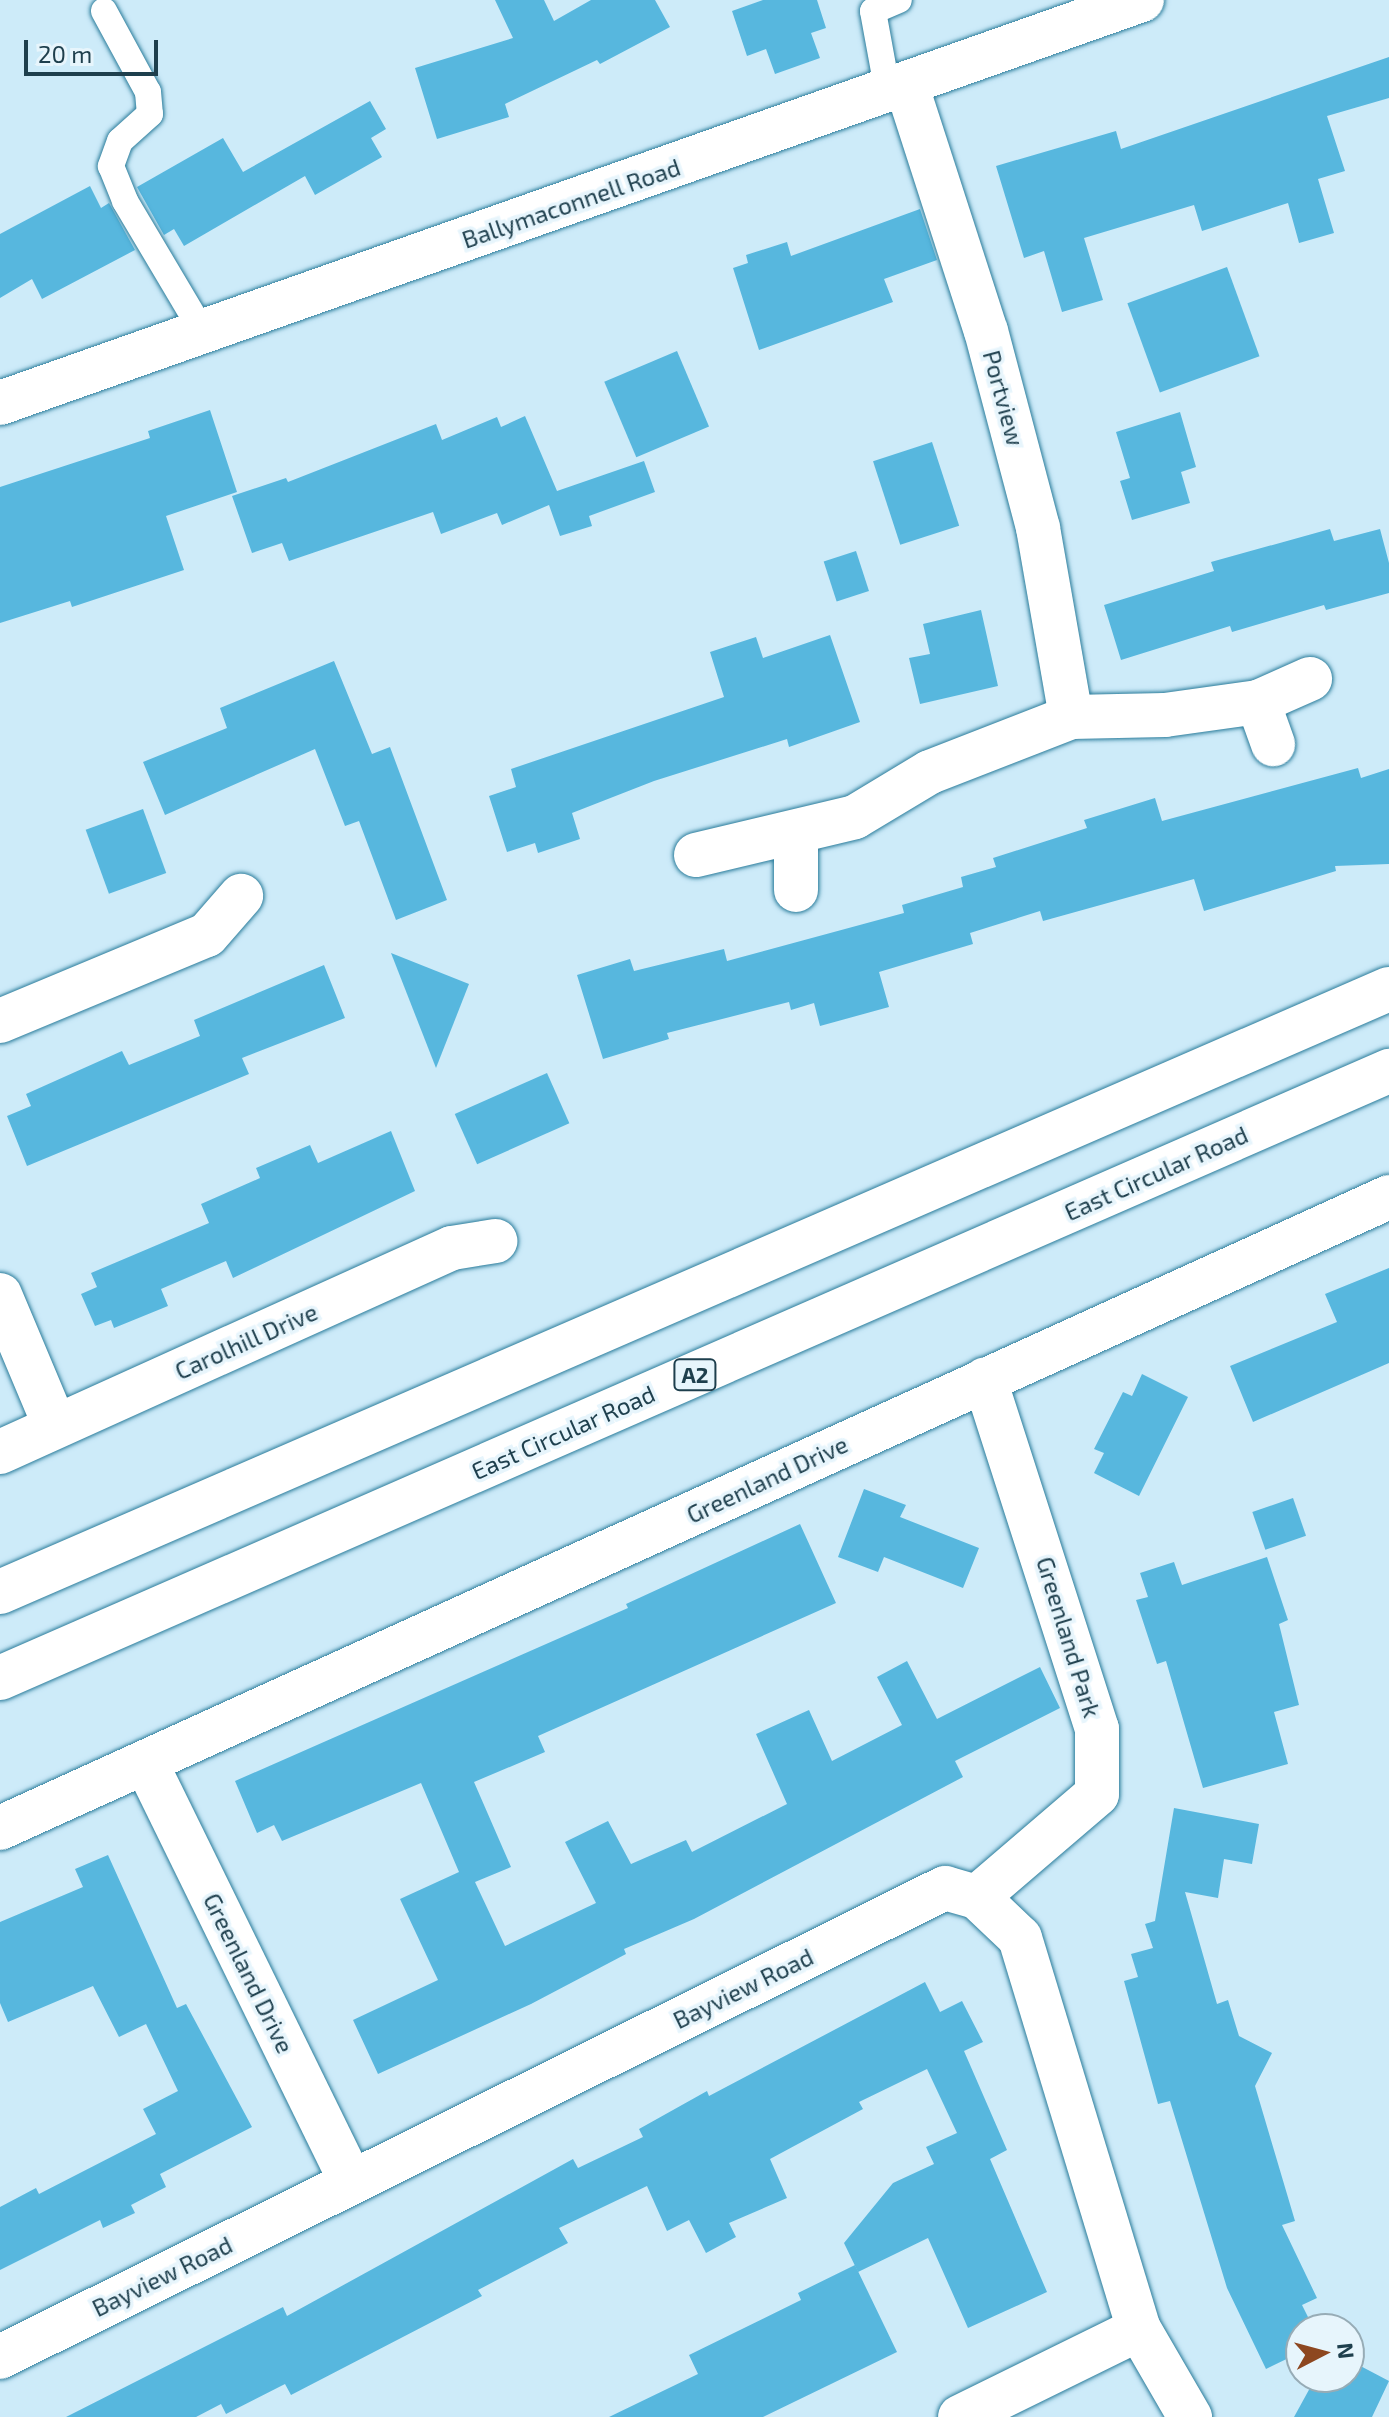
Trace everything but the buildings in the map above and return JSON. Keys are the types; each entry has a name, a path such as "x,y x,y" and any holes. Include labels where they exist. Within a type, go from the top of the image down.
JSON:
{"main road":[{"name":"Ballymaconnell Road","path":"0,403 201,329 897,90 1142,0"},
{"name":"Portview","path":"897,90 986,331 1038,528 1071,717"},
{"path":"696,855 796,835 855,817 930,772 1071,717 1165,715 1258,702 1310,679"},
{"path":"1258,702 1273,744"},
{"path":"796,835 796,890"},
{"path":"0,1021 207,935 241,896"},
{"path":"0,1592 1389,989"},
{"name":"East Circular Road","path":"0,1678 1389,1071"},
{"name":"Greenland Drive","path":"0,1828 1389,1197"},
{"name":"Carolhill Drive","path":"0,1452 452,1248 495,1241"},
{"path":"0,1295 55,1426"},
{"name":"Greenland Park","path":"977,1897 1097,1794 1097,1729 985,1380"},
{"name":"Greenland Drive","path":"146,1763 351,2182"},
{"name":"Bayview Road","path":"0,2357 945,1888 977,1897"},
{"path":"977,1897 1020,1938 1139,2329 1190,2417"},
{"path":"960,2417 1139,2329"}],"lane":[{"path":"897,90 873,11 899,0"},
{"path":"104,11 148,92 150,114 120,141 111,166 125,201 201,329"}]}
